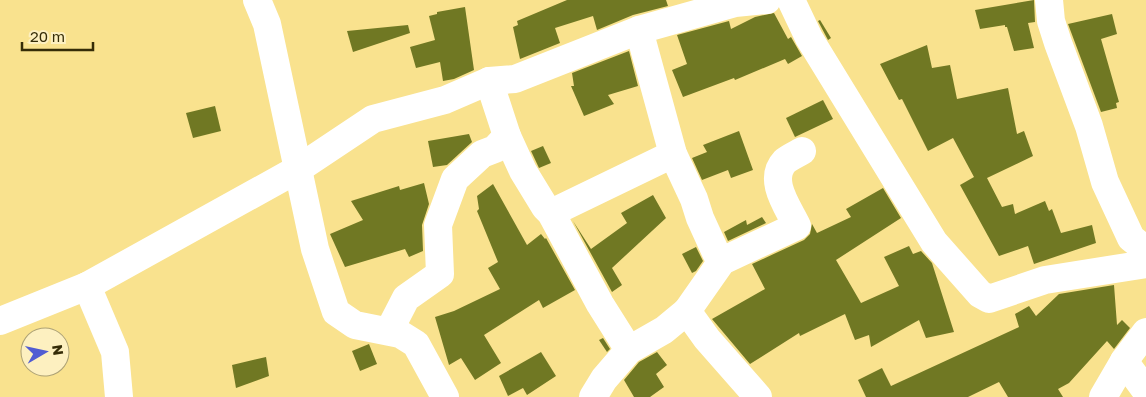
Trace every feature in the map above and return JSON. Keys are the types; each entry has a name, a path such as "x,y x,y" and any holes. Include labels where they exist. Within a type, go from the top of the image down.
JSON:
{"street":[{"path":"257,0 267,24 315,249 336,312 355,326 400,334 416,344 445,397"},
{"path":"0,321 87,286 298,169 373,119 445,100 489,81 514,79 639,30 735,2 767,0"},
{"path":"791,0 809,38 934,242 980,294 988,299 1045,280 1146,264"},
{"path":"1049,0 1051,21 1089,126 1105,182 1131,238 1146,250"},
{"path":"639,30 673,154 694,199 708,236 722,261"},
{"path":"489,81 507,136 523,171 545,207 551,213 600,304 629,350"},
{"path":"389,331 406,298 440,274 438,225 455,179 482,154 495,149 507,136"},
{"path":"593,397 604,379 629,350 664,330 687,311 722,261 797,226 779,189 778,178 780,169 786,160 802,150"},
{"path":"551,213 673,154"},
{"path":"87,286 115,352 119,397"},
{"path":"687,311 707,339 758,397"},
{"path":"1101,396 1146,332"},
{"path":"1124,362 1146,392"}],"building":[{"path":"567,0 666,0 668,6 633,15 597,30 593,16 555,28 560,43 520,59 513,27 518,25 517,21"},
{"path":"1034,0 1035,22 1028,23 1034,48 1014,51 1005,25 980,29 975,10"},
{"path":"465,7 474,70 454,79 443,81 440,62 416,68 410,47 435,40 429,16 437,14 437,12"},
{"path":"774,13 788,39 791,37 802,56 788,64 785,59 735,80 734,78 683,97 672,70 687,64 677,35 729,21 731,29 755,17"},
{"path":"1112,14 1117,34 1101,39 1119,102 1116,103 1117,108 1101,112 1068,24"},
{"path":"820,20 831,38 828,40 818,21"},
{"path":"408,25 410,33 353,52 347,31"},
{"path":"927,45 932,68 950,65 957,99 1008,88 1017,134 1024,131 1033,156 987,178 1002,207 1013,204 1015,214 1045,201 1049,211 1052,209 1061,233 1092,225 1096,243 1034,264 1028,246 999,256 960,185 974,177 953,138 928,151 902,99 899,100 880,64"},
{"path":"629,51 638,86 608,95 614,104 584,116 571,86 574,86 572,73"},
{"path":"823,100 833,119 795,137 786,118"},
{"path":"215,106 221,131 193,138 186,113"},
{"path":"739,131 753,170 731,178 728,170 702,180 692,158 707,152 703,145"},
{"path":"469,134 472,142 447,165 433,167 428,141"},
{"path":"543,146 551,163 539,168 531,151"},
{"path":"424,183 429,204 422,225 423,251 409,257 405,249 345,267 330,234 363,220 351,201 399,186 400,190"},
{"path":"493,184 527,245 541,234 546,238 575,290 543,308 539,300 484,335 501,363 475,380 461,358 449,365 435,317 454,311 500,289 488,268 498,262 477,211 479,209 477,196"},
{"path":"883,188 901,218 836,260 861,303 899,286 884,257 909,246 913,254 921,251 932,263 954,332 926,338 919,320 871,347 869,335 855,340 845,314 800,336 799,333 750,364 712,319 765,289 752,264 804,240 810,234 812,224 817,233 851,217 846,209"},
{"path":"653,195 666,218 612,268 622,285 612,292 573,221 591,249 627,223 621,213"},
{"path":"762,217 766,223 728,241 724,232 746,220 747,225"},
{"path":"696,247 703,261 696,271 692,273 682,254"},
{"path":"1114,285 1117,325 1122,320 1130,328 1114,349 1107,341 1069,383 1058,389 1063,397 1008,397 999,382 968,397 866,397 858,380 882,368 891,386 1019,327 1015,314 1029,306 1036,316 1059,294"},
{"path":"603,338 610,349 607,352 599,340"},
{"path":"369,344 377,364 360,371 352,351"},
{"path":"541,352 556,376 527,395 523,388 508,396 499,376"},
{"path":"657,352 667,365 656,374 664,387 650,397 634,397 624,380 639,362"},
{"path":"266,357 269,376 236,388 232,365"}]}
